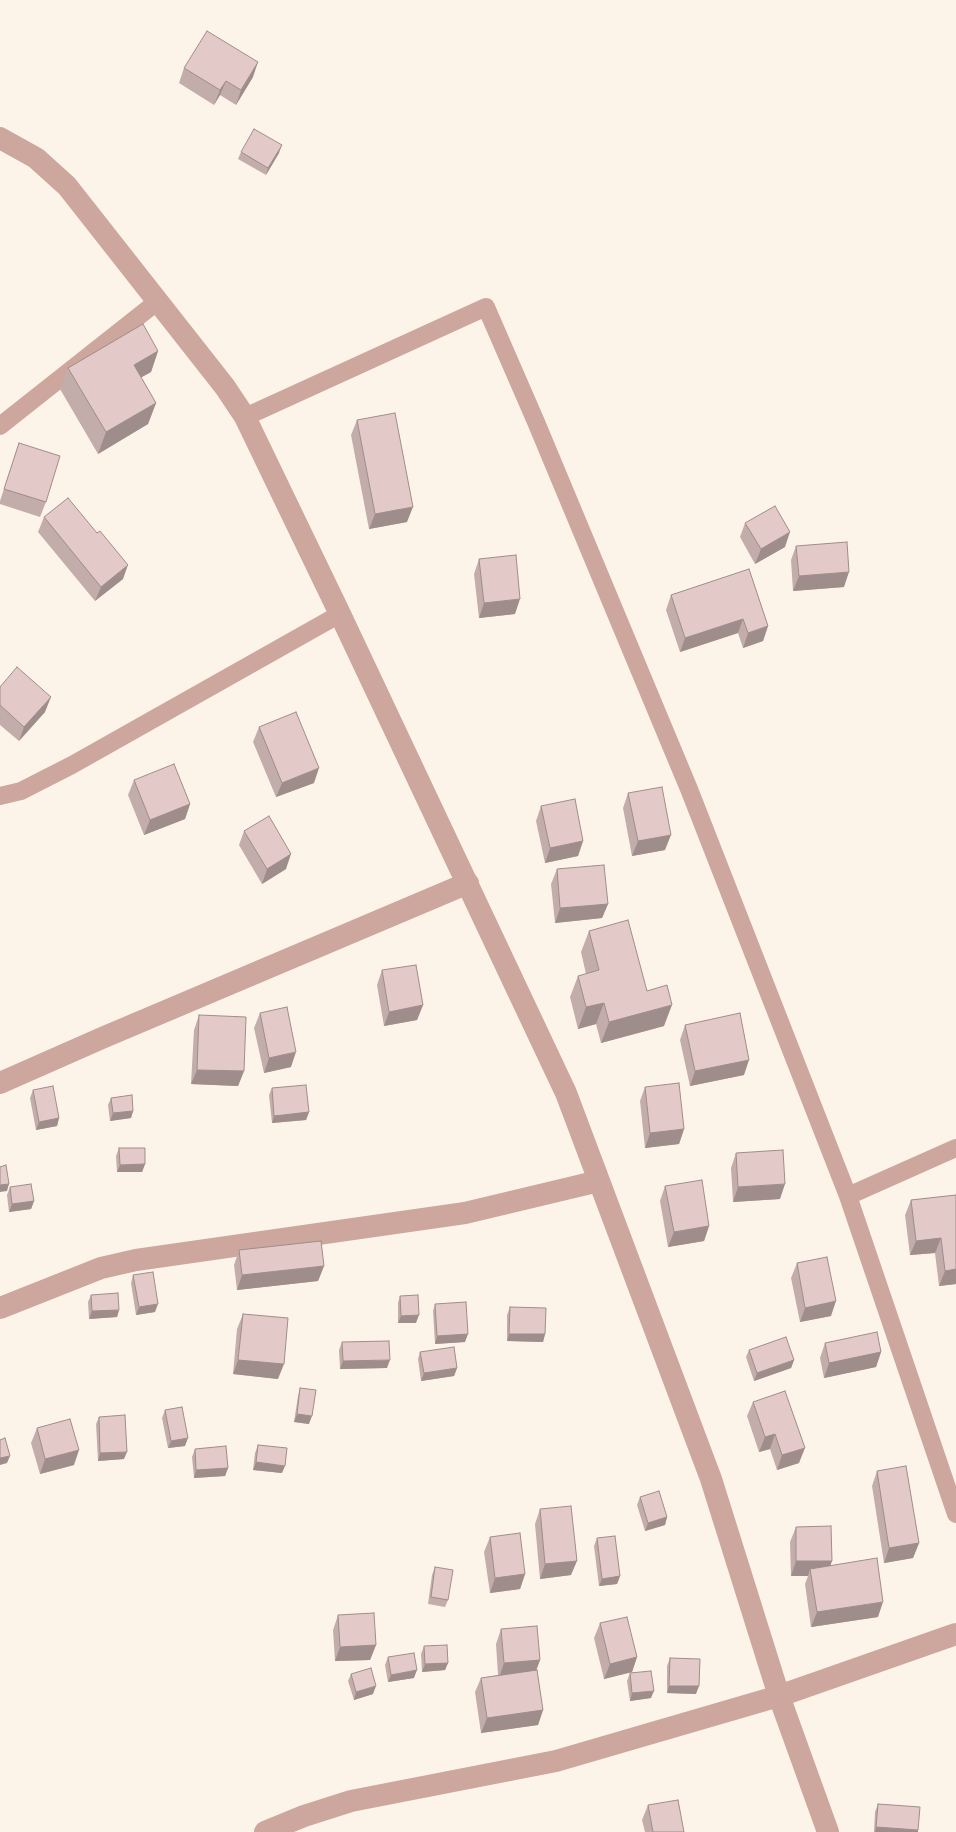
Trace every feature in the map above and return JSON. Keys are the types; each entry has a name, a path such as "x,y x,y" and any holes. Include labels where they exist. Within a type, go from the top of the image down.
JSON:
{"street":[{"path":"0,138 36,158 67,186 225,387 245,417 468,883 566,1093 711,1479 779,1696 828,1832"},
{"path":"0,1083 102,1038 468,883"},
{"path":"0,1308 101,1268 136,1260 465,1213 599,1181"},
{"path":"266,1832 304,1816 351,1801 556,1761 779,1696 956,1634"}],"lane":[{"path":"0,426 158,301"},
{"path":"245,417 486,307 539,429 689,789 848,1196 956,1514"},
{"path":"0,796 21,791 72,765 340,614"},
{"path":"848,1196 956,1148"}],"building":[{"path":"207,31 258,62 241,90 226,81 220,90 184,68"},
{"path":"254,129 282,145 268,168 241,152"},
{"path":"143,324 158,351 134,365 156,403 106,432 68,368"},
{"path":"395,413 413,507 375,514 357,420"},
{"path":"19,443 60,456 46,502 4,489"},
{"path":"68,498 97,533 100,531 128,565 101,587 44,517"},
{"path":"775,506 790,532 761,549 745,523"},
{"path":"847,542 849,572 799,576 796,546"},
{"path":"516,555 520,599 484,603 479,559"},
{"path":"749,569 768,626 748,633 743,619 685,638 671,595"},
{"path":"17,667 51,697 24,727 0,705 0,687"},
{"path":"296,712 319,768 282,783 259,727"},
{"path":"174,764 190,804 150,820 134,780"},
{"path":"662,787 671,835 638,841 628,793"},
{"path":"575,799 583,841 550,848 541,806"},
{"path":"269,816 291,854 267,869 244,831"},
{"path":"604,865 608,904 560,908 557,869"},
{"path":"628,920 647,991 667,985 672,1005 609,1022 604,1003 586,1007 578,976 599,970 589,931"},
{"path":"416,965 423,1005 389,1012 382,970"},
{"path":"287,1007 296,1052 269,1058 260,1013"},
{"path":"740,1013 749,1060 695,1071 685,1025"},
{"path":"199,1015 246,1017 244,1071 197,1070"},
{"path":"679,1083 684,1129 650,1133 645,1087"},
{"path":"306,1085 309,1112 274,1116 272,1088"},
{"path":"53,1086 59,1118 39,1122 33,1090"},
{"path":"132,1095 133,1111 113,1113 111,1098"},
{"path":"119,1148 145,1148 145,1164 120,1165"},
{"path":"783,1150 785,1184 738,1187 736,1153"},
{"path":"6,1165 9,1184 0,1185 0,1167"},
{"path":"702,1180 709,1226 674,1232 665,1186"},
{"path":"31,1184 34,1201 12,1204 10,1187"},
{"path":"956,1195 956,1269 945,1271 941,1238 916,1241 911,1200"},
{"path":"321,1241 324,1266 242,1275 239,1250"},
{"path":"827,1257 836,1301 805,1308 797,1263"},
{"path":"153,1272 158,1304 139,1307 133,1275"},
{"path":"118,1293 119,1310 92,1311 91,1295"},
{"path":"418,1295 419,1315 401,1316 400,1296"},
{"path":"466,1302 468,1334 437,1336 435,1304"},
{"path":"510,1307 546,1308 545,1334 509,1334"},
{"path":"243,1314 288,1318 284,1364 238,1360"},
{"path":"877,1332 881,1352 829,1363 825,1343"},
{"path":"786,1337 794,1360 757,1373 749,1350"},
{"path":"389,1341 390,1360 343,1361 342,1342"},
{"path":"454,1347 457,1368 424,1373 420,1352"},
{"path":"300,1388 316,1390 312,1416 297,1414"},
{"path":"785,1391 805,1448 782,1455 775,1434 765,1437 753,1402"},
{"path":"182,1407 188,1438 171,1441 165,1410"},
{"path":"125,1415 127,1452 100,1453 99,1417"},
{"path":"70,1419 79,1450 45,1459 37,1428"},
{"path":"5,1438 10,1456 0,1458 0,1440"},
{"path":"258,1445 287,1448 285,1466 256,1462"},
{"path":"226,1446 228,1468 196,1470 195,1449"},
{"path":"906,1466 919,1543 889,1548 877,1471"},
{"path":"659,1491 667,1517 648,1523 640,1497"},
{"path":"571,1506 577,1561 545,1564 540,1509"},
{"path":"831,1526 832,1561 796,1561 796,1527"},
{"path":"520,1533 525,1574 495,1578 490,1537"},
{"path":"615,1536 620,1576 602,1579 597,1538"},
{"path":"877,1558 883,1602 817,1612 810,1569"},
{"path":"435,1567 453,1570 448,1600 431,1597"},
{"path":"374,1613 376,1645 340,1647 338,1615"},
{"path":"627,1617 637,1657 610,1664 600,1623"},
{"path":"537,1626 540,1660 504,1663 501,1629"},
{"path":"447,1645 448,1663 425,1664 424,1646"},
{"path":"414,1653 417,1670 391,1675 388,1657"},
{"path":"670,1658 700,1659 699,1686 669,1686"},
{"path":"371,1668 376,1686 356,1692 351,1674"},
{"path":"537,1670 543,1710 487,1718 481,1678"},
{"path":"651,1671 654,1691 632,1693 630,1673"},
{"path":"678,1800 684,1832 653,1832 648,1805"},
{"path":"878,1804 920,1807 918,1830 876,1827"}]}
